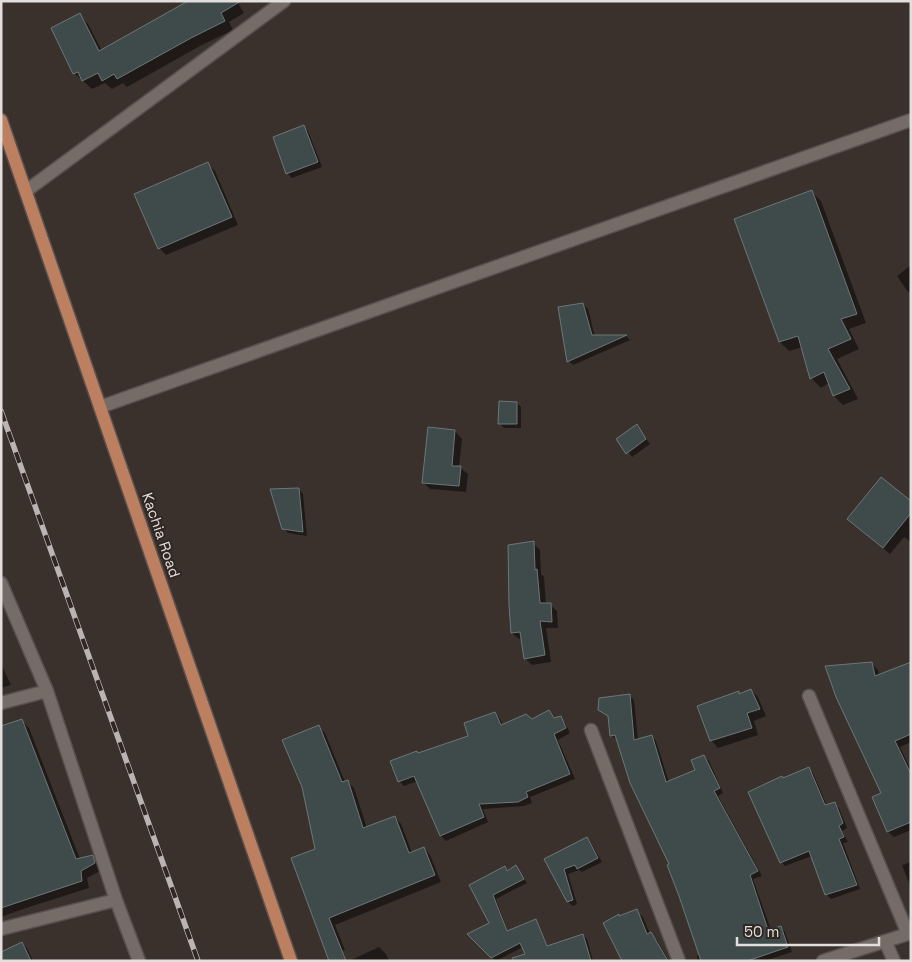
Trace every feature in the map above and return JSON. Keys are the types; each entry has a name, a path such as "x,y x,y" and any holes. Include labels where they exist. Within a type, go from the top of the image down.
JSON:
{"main road":[{"name":"Kachia Road","path":"1,120 291,961"}],"street":[{"path":"26,191 284,1"},
{"path":"100,407 911,120"},
{"path":"1,583 47,691 116,900 140,961"},
{"path":"1,703 47,691"},
{"path":"809,696 910,934 823,961"},
{"path":"591,730 679,961"},
{"path":"1,929 116,900"},
{"path":"885,941 894,961"}],"building":[{"path":"188,1 241,1 221,13 225,21 117,79 114,74 102,81 98,73 82,81 78,72 73,74 51,28 80,13 99,51"},
{"path":"304,125 318,162 286,174 273,137"},
{"path":"208,162 232,217 158,249 134,194"},
{"path":"812,190 857,314 841,319 851,339 828,349 850,389 833,396 824,372 810,379 798,336 779,342 734,219"},
{"path":"583,303 592,335 627,335 567,362 558,307"},
{"path":"499,401 517,402 517,424 498,424"},
{"path":"637,424 646,439 626,454 616,439"},
{"path":"428,427 455,430 452,466 461,466 459,486 422,483"},
{"path":"881,477 911,501 911,513 883,548 847,519"},
{"path":"299,488 303,532 282,529 270,489"},
{"path":"534,541 535,570 537,569 540,603 551,603 552,622 540,621 545,655 524,659 520,632 511,633 508,545"},
{"path":"872,662 875,676 911,662 911,734 895,741 911,774 911,822 887,832 872,797 881,793 836,697 825,666"},
{"path":"751,689 760,709 747,713 752,728 710,741 697,706 739,691 739,694"},
{"path":"630,694 634,740 652,735 666,782 695,770 691,760 704,755 720,788 714,791 758,871 750,875 768,930 781,926 788,947 747,961 701,961 667,865 669,864 630,783 615,735 610,736 608,716 598,710 599,698"},
{"path":"549,710 554,718 561,716 566,728 554,734 570,774 526,792 528,797 518,802 479,804 484,817 440,836 414,776 398,782 390,761 468,736 464,723 495,712 501,725 526,714 532,719"},
{"path":"22,719 76,859 93,855 95,863 81,871 82,881 1,908 1,726"},
{"path":"319,725 342,782 348,780 363,828 395,816 409,853 424,847 435,875 329,918 346,961 329,961 291,858 315,849 302,787 282,740"},
{"path":"809,767 825,805 835,802 843,823 839,826 844,837 839,839 857,885 825,895 809,851 780,863 748,792 782,776 783,778"},
{"path":"587,837 598,858 577,869 575,865 564,869 573,900 567,902 544,859"},
{"path":"516,865 524,879 493,895 507,931 536,919 547,946 583,934 591,961 513,961 512,958 525,954 520,943 491,958 467,934 489,923 469,885 505,866 507,871"},
{"path":"637,909 647,934 651,932 668,961 622,961 603,923 619,914 619,916"},
{"path":"22,942 31,961 1,961 1,952"}],"railway":[{"path":"1,411 198,961"}]}
